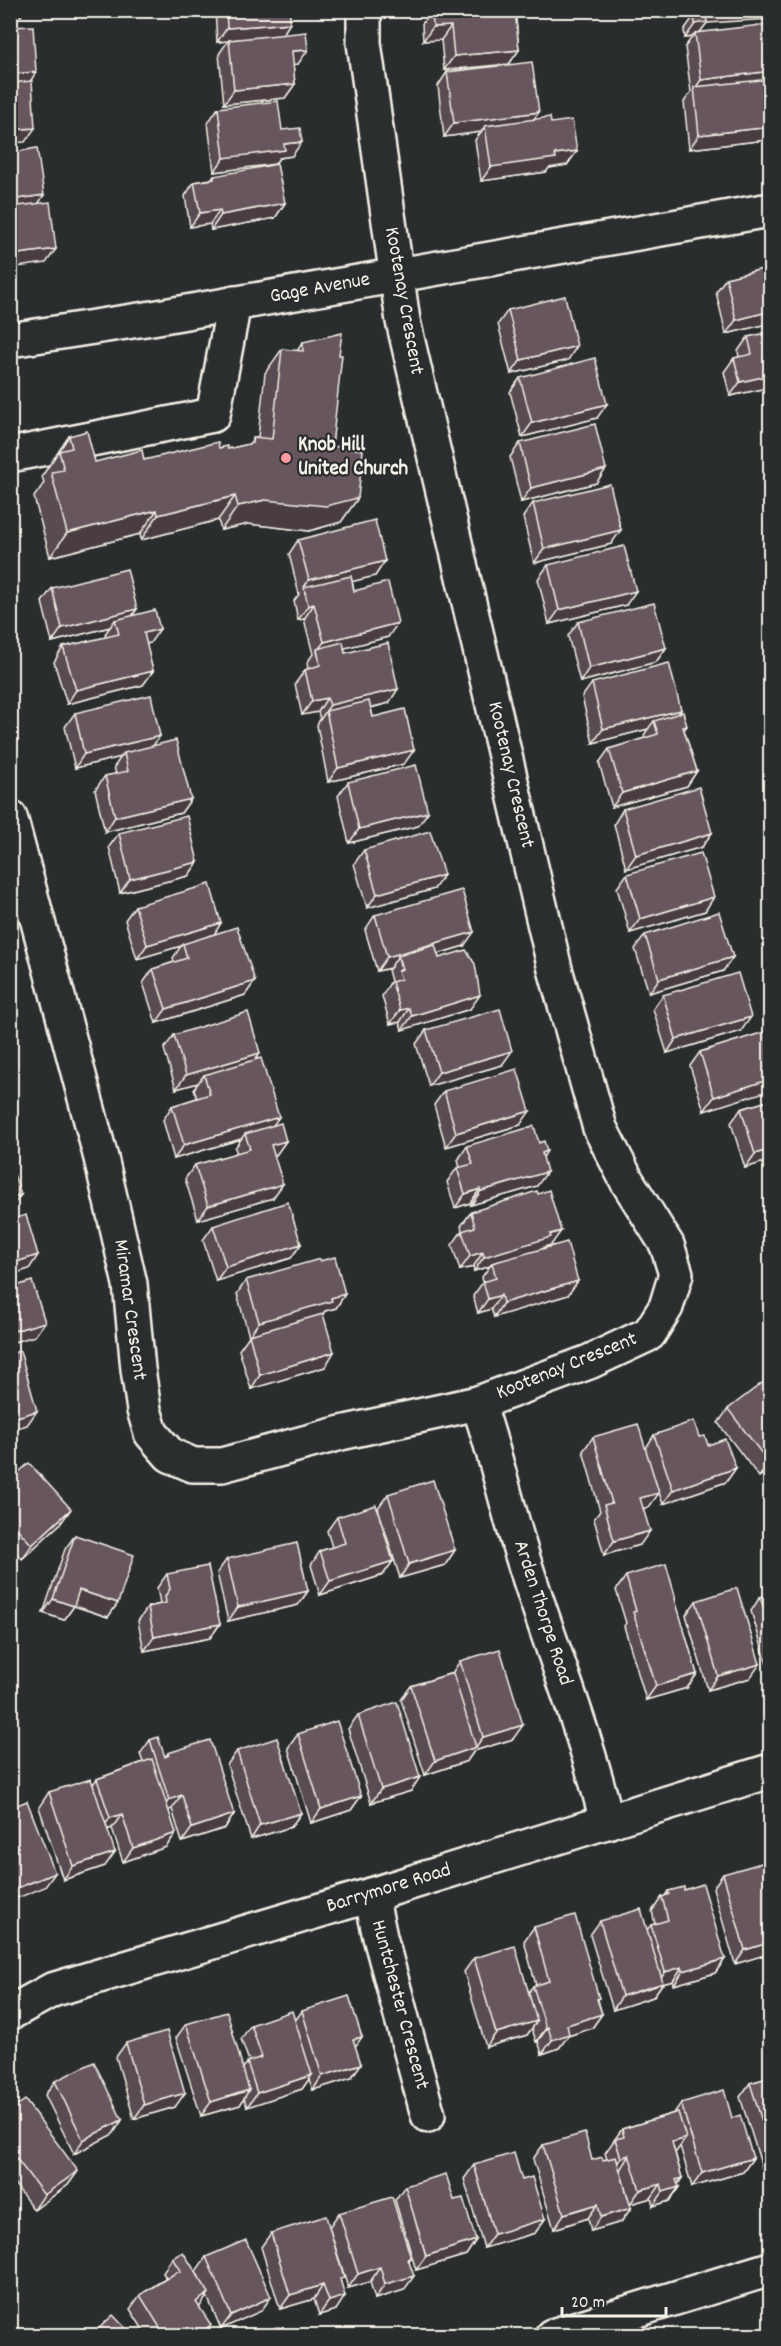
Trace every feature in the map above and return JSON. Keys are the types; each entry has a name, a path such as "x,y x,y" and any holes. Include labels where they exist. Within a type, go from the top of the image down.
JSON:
{"street":[{"name":"Kootenay Crescent","path":"364,10 364,44 403,321 558,980 600,1128 627,1181 667,1245 675,1274 666,1307 649,1334 589,1362 478,1403"},
{"name":"Gage Avenue","path":"10,340 396,276 771,210"},
{"path":"10,455 213,415 234,303"},
{"name":"Miramar Crescent","path":"10,817 112,1205 130,1284 138,1369 151,1433 170,1455 193,1465 222,1466 341,1433 478,1403"},
{"name":"Arden Thorpe Road","path":"478,1403 494,1447 521,1552 596,1777 607,1822"},
{"name":"Barrymore Road","path":"10,2013 52,1990 371,1895 771,1771"},
{"name":"Huntchester Crescent","path":"371,1895 380,1937 428,2115"},
{"path":"552,2336 771,2269"}],"building":[{"path":"226,10 290,10 290,23 227,28"},
{"path":"432,10 515,10 519,50 454,56 451,26 433,27"},
{"path":"705,10 713,10 713,14 706,15 707,22 695,24 694,16 705,14"},
{"path":"769,24 771,71 701,80 695,33"},
{"path":"33,26 36,72 10,74 10,27"},
{"path":"306,32 308,50 292,51 295,84 234,90 229,40"},
{"path":"532,62 539,112 454,123 447,72"},
{"path":"770,79 771,127 699,135 694,87"},
{"path":"32,81 35,128 10,130 10,83"},
{"path":"278,101 282,130 300,128 302,142 284,144 285,150 224,158 218,108"},
{"path":"550,117 551,123 572,120 577,151 555,154 556,158 491,167 485,126"},
{"path":"37,148 44,195 10,200 10,153"},
{"path":"277,164 285,203 221,215 220,210 200,213 194,182"},
{"path":"50,202 56,249 10,255 10,207"},
{"path":"771,267 771,311 736,320 726,278"},
{"path":"565,296 577,346 521,360 508,310"},
{"path":"771,332 771,375 740,382 734,358 752,354 748,337"},
{"name":"Knob Hill United Church","path":"342,333 339,355 342,355 332,446 363,450 358,498 326,506 265,500 238,506 235,496 158,515 157,510 67,533 51,472 64,470 59,451 72,448 69,436 87,431 95,462 142,450 144,460 218,442 219,448 227,446 228,449 253,443 254,437 272,439 282,349 303,351 303,342"},
{"path":"595,358 607,404 532,423 520,378"},
{"path":"595,424 606,469 531,488 520,443"},
{"path":"610,484 621,530 544,549 533,503"},
{"path":"375,520 385,561 309,580 298,540"},
{"path":"624,546 636,591 559,610 548,565"},
{"path":"127,569 137,609 62,628 52,588"},
{"path":"351,576 354,591 388,582 398,623 324,642 314,604 308,606 304,587"},
{"path":"654,603 666,648 589,668 578,622"},
{"path":"155,610 160,629 144,633 153,671 76,690 63,647 119,634 115,620"},
{"path":"343,642 345,653 388,643 398,689 330,705 327,698 312,701 305,670 320,665 317,649"},
{"path":"669,663 681,710 603,729 592,683"},
{"path":"151,695 160,736 84,754 75,713"},
{"path":"369,701 373,717 405,709 414,750 338,768 326,711"},
{"path":"683,712 687,726 683,727 697,771 622,793 609,749 658,734 654,721"},
{"path":"176,740 191,799 115,817 105,776 128,771 124,753"},
{"path":"416,765 428,812 359,829 348,782"},
{"path":"699,787 712,833 636,855 623,809"},
{"path":"187,816 198,862 130,879 119,833"},
{"path":"430,831 444,875 377,894 364,850"},
{"path":"701,853 714,897 640,919 627,874"},
{"path":"210,884 221,923 147,945 135,906"},
{"path":"462,890 474,932 387,957 375,915"},
{"path":"719,912 733,957 659,979 645,935"},
{"path":"237,927 255,981 166,1009 153,969 187,958 183,944"},
{"path":"435,945 439,958 466,950 475,964 480,995 412,1016 409,1008 400,1010 392,982 401,979 398,971 402,969 398,956"},
{"path":"738,973 751,1017 676,1039 663,995"},
{"path":"500,1009 512,1051 439,1072 426,1030"},
{"path":"248,1012 260,1053 186,1075 174,1035"},
{"path":"771,1030 771,1079 714,1097 700,1052"},
{"path":"261,1058 279,1117 184,1145 172,1106 210,1094 204,1075"},
{"path":"517,1069 530,1111 456,1133 444,1091"},
{"path":"771,1100 771,1149 755,1154 741,1109"},
{"path":"281,1123 286,1141 271,1145 283,1184 208,1206 195,1165 250,1149 245,1134"},
{"path":"534,1126 539,1143 544,1141 547,1151 542,1153 547,1172 465,1194 457,1168 473,1164 467,1146"},
{"path":"10,1163 21,1195 10,1198"},
{"path":"549,1190 561,1231 550,1234 551,1237 484,1257 483,1252 470,1256 462,1231 475,1227 471,1212 537,1191 538,1194"},
{"path":"288,1202 301,1244 226,1267 213,1226"},
{"path":"26,1215 38,1255 10,1264 10,1220"},
{"path":"567,1242 578,1281 503,1303 501,1295 488,1299 483,1282 496,1278 492,1263"},
{"path":"335,1257 345,1294 331,1298 332,1301 259,1322 246,1280 320,1259 320,1261"},
{"path":"32,1281 45,1322 10,1332 10,1288"},
{"path":"323,1314 334,1352 260,1375 249,1335"},
{"path":"20,1351 37,1411 10,1419 10,1354"},
{"path":"766,1380 771,1386 771,1462 769,1463 728,1409"},
{"path":"694,1421 699,1437 705,1436 708,1445 725,1439 736,1468 673,1490 654,1435"},
{"path":"638,1424 659,1493 640,1498 650,1531 614,1541 604,1505 612,1503 593,1437"},
{"path":"29,1463 71,1509 32,1545 10,1521 10,1480"},
{"path":"433,1480 455,1550 409,1564 388,1494"},
{"path":"376,1505 393,1561 330,1581 320,1551 345,1543 337,1517"},
{"path":"75,1535 134,1555 118,1603 79,1590 74,1606 53,1599"},
{"path":"297,1543 308,1591 238,1607 227,1559"},
{"path":"666,1564 697,1674 656,1686 633,1612 636,1611 626,1576"},
{"path":"208,1566 220,1624 154,1637 148,1607 166,1603 165,1596 170,1589 167,1574"},
{"path":"737,1588 760,1664 718,1676 696,1601"},
{"path":"771,1594 771,1630 760,1597"},
{"path":"500,1649 523,1725 483,1737 460,1661"},
{"path":"453,1673 476,1747 435,1761 411,1686"},
{"path":"397,1702 420,1777 381,1789 358,1715"},
{"path":"337,1721 361,1796 321,1809 298,1734"},
{"path":"158,1737 165,1757 169,1755 168,1753 210,1740 234,1814 192,1828 182,1795 169,1800 150,1740"},
{"path":"277,1738 301,1813 260,1825 237,1751"},
{"path":"152,1759 176,1833 133,1848 122,1814 110,1818 97,1779"},
{"path":"91,1779 115,1852 73,1866 49,1792"},
{"path":"27,1801 55,1873 12,1890 10,1885 10,1808"},
{"path":"765,1862 771,1882 771,1942 745,1950 723,1874"},
{"path":"703,1884 725,1959 683,1971 682,1967 665,1972 651,1925 668,1920 662,1897 669,1894 668,1891 684,1887 684,1890"},
{"path":"641,1909 663,1983 622,1996 600,1921"},
{"path":"575,1915 602,2014 567,2025 569,2034 552,2040 533,1986 549,1981 534,1927"},
{"path":"515,1946 537,2021 496,2033 474,1958"},
{"path":"349,1996 362,2037 353,2039 361,2064 322,2076 302,2011"},
{"path":"292,2011 312,2075 257,2093 247,2062 262,2057 251,2025"},
{"path":"227,2012 249,2090 211,2102 186,2024"},
{"path":"167,2031 185,2093 144,2105 126,2043"},
{"path":"94,2062 122,2120 83,2140 55,2081"},
{"path":"771,2077 771,2150 750,2083"},
{"path":"724,2090 732,2118 740,2115 753,2158 702,2173 681,2103"},
{"path":"25,2100 78,2171 44,2195 10,2150 10,2111"},
{"path":"678,2112 686,2138 672,2142 682,2178 676,2180 679,2187 663,2192 661,2184 640,2190 629,2155 621,2158 615,2139 624,2137 622,2129"},
{"path":"585,2133 592,2160 616,2157 631,2208 601,2217 598,2204 564,2214 543,2145"},
{"path":"514,2153 522,2180 532,2177 545,2219 494,2234 474,2165"},
{"path":"446,2174 454,2200 463,2198 476,2240 426,2256 405,2186"},
{"path":"392,2197 411,2258 408,2259 414,2276 385,2284 380,2267 358,2274 339,2213"},
{"path":"326,2216 344,2278 340,2279 345,2296 329,2301 323,2285 290,2295 271,2233"},
{"path":"246,2240 271,2297 231,2315 206,2257"},
{"path":"183,2252 209,2293 196,2302 211,2325 195,2336 165,2336 140,2295 177,2272 181,2272 172,2258"},
{"path":"113,2315 133,2336 91,2336"}],"place":[{"name":"Knob Hill United Church","path":"286,458"}]}
